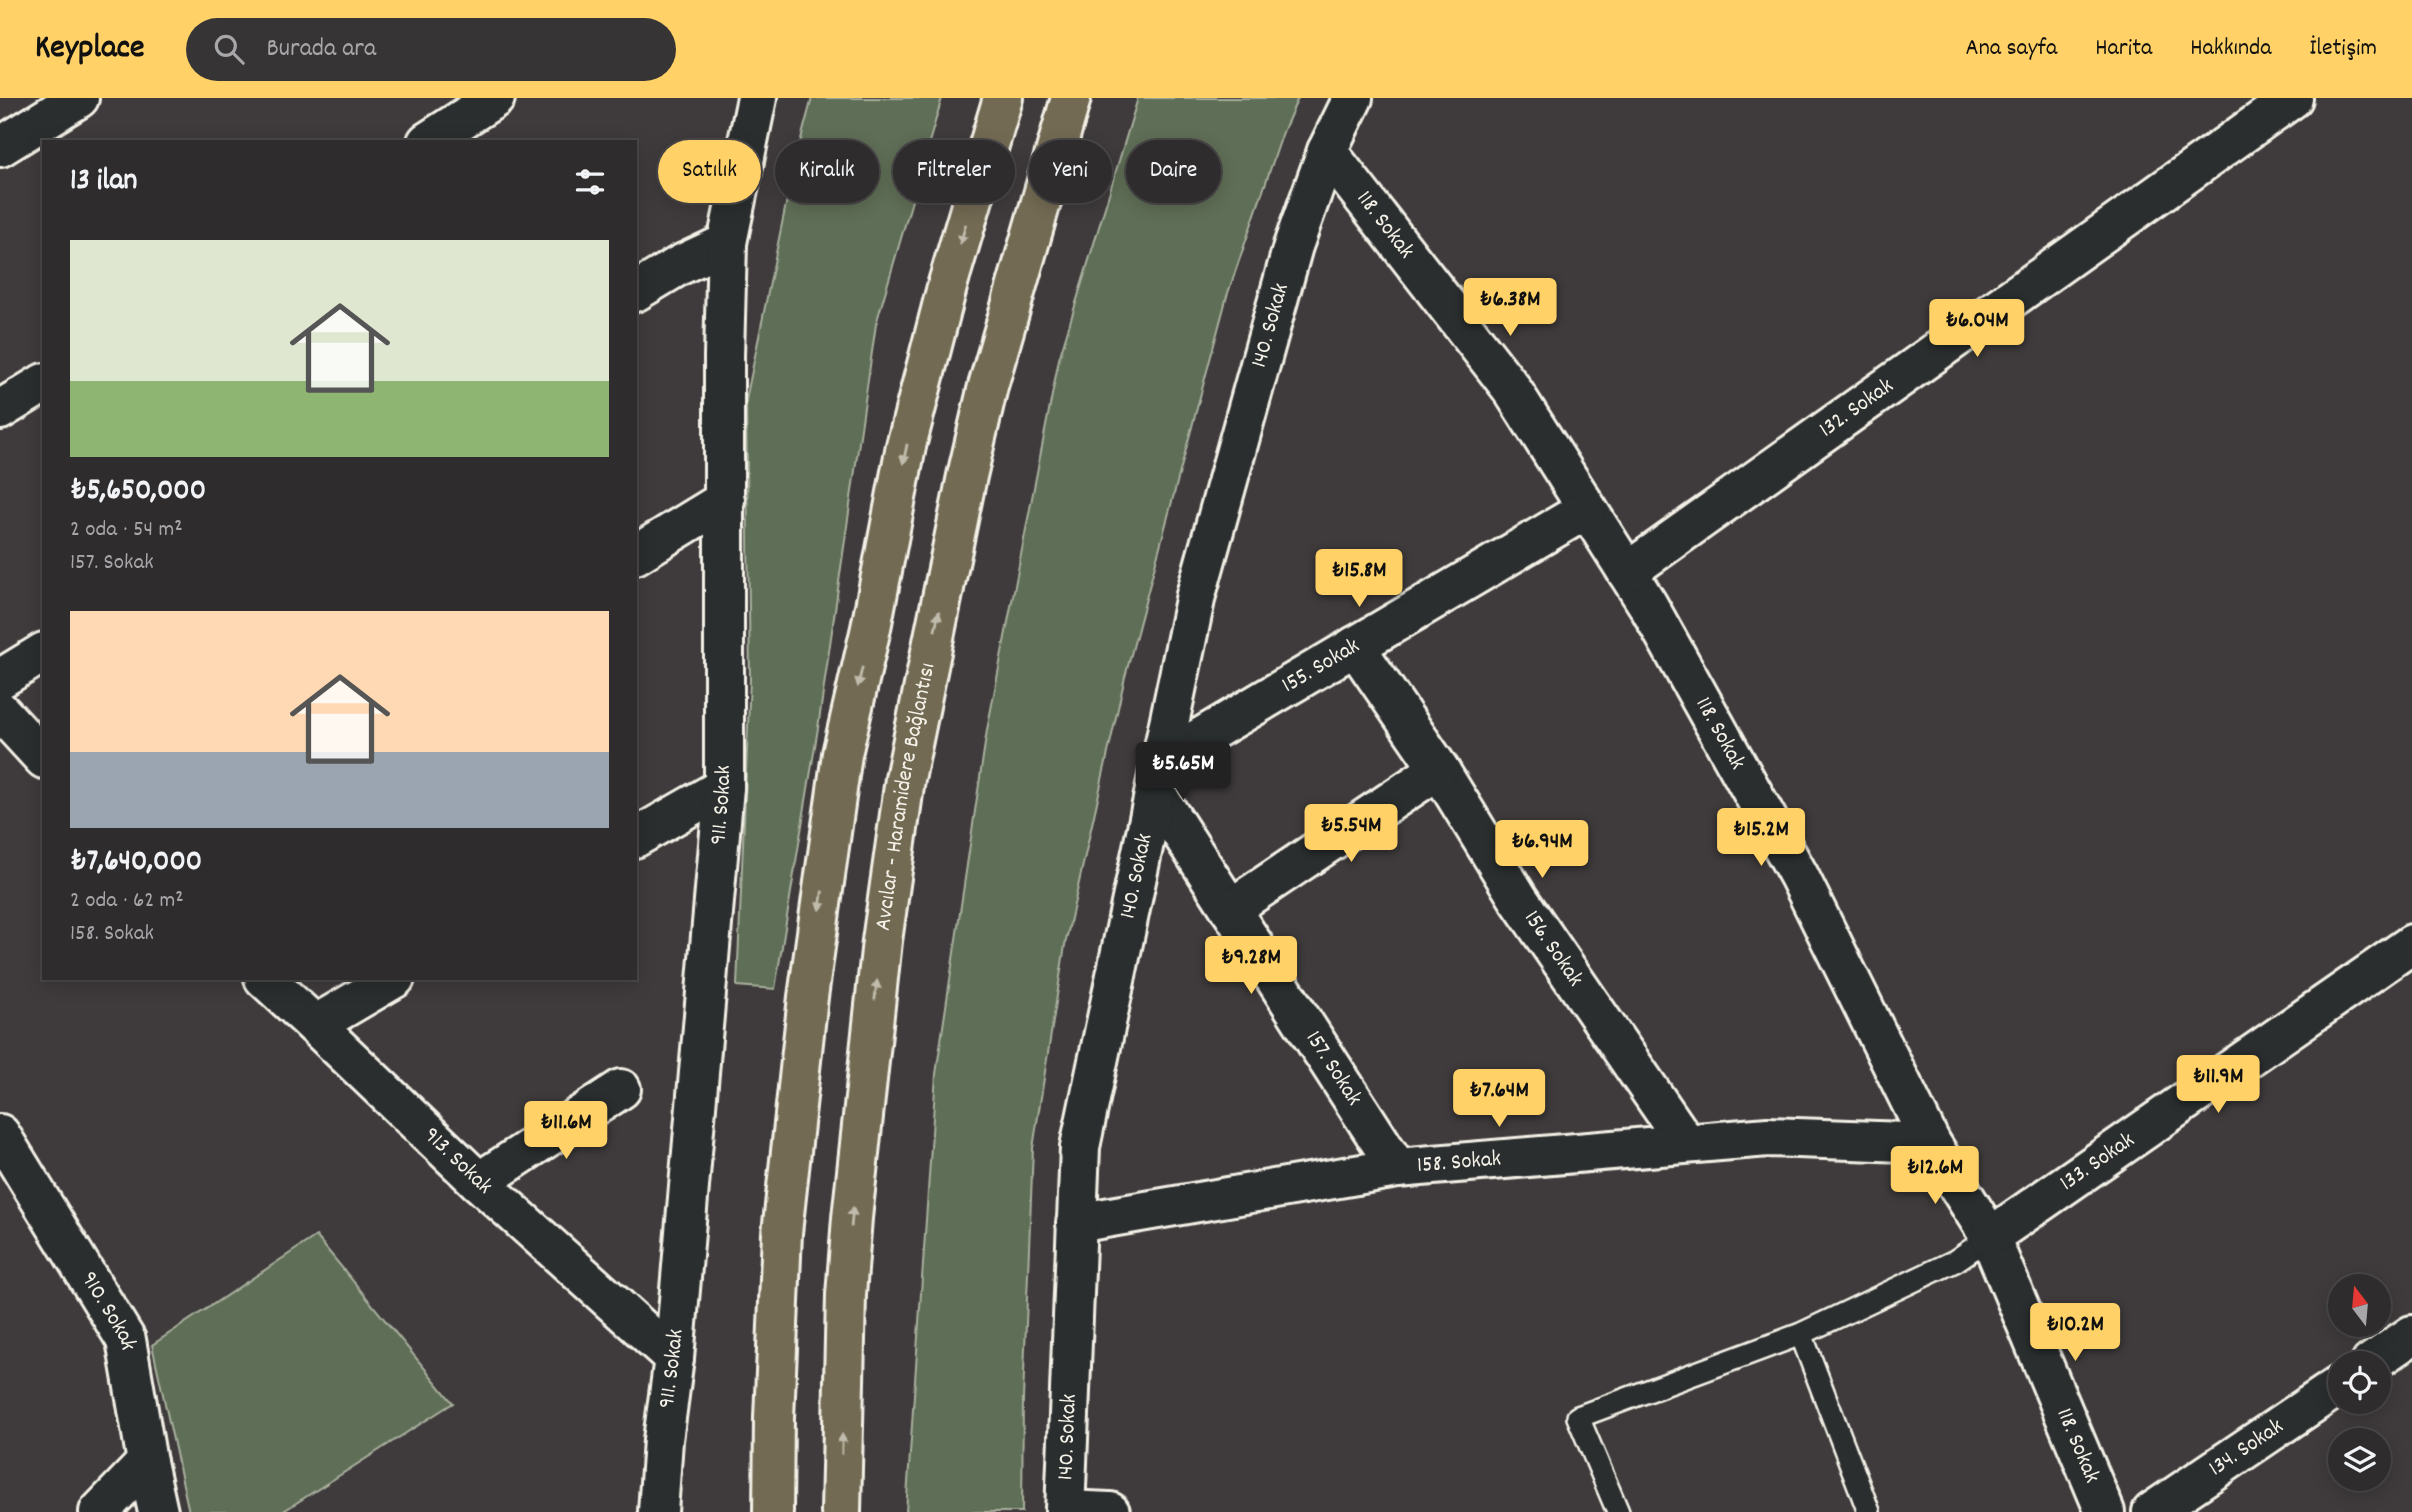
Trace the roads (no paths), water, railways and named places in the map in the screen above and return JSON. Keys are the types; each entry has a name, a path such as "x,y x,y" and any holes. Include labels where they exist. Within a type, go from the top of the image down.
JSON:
{"highway":[{"path":"773,1512 782,1233 808,997 842,754 871,628 906,446 948,283 1003,98"},
{"name":"Avcılar - Haramidere Bağlantısı","path":"841,1512 846,1295 853,1206 882,941 905,779 988,386 1071,98"}],"street":[{"path":"0,147 79,98"},
{"path":"430,140 495,98"},
{"name":"911. Sokak","path":"658,1512 724,787 724,356 727,243 757,98"},
{"name":"140. Sokak","path":"1065,1511 1080,1147 1196,595 1293,246 1327,152 1353,98"},
{"name":"132. Sokak","path":"1627,572 2293,98"},
{"name":"118. Sokak","path":"1327,152 1511,388 1655,617 1799,876 1931,1143 1990,1237 2105,1512"},
{"path":"637,291 680,265 727,243"},
{"path":"0,410 42,384"},
{"path":"637,554 725,500"},
{"name":"155. Sokak","path":"1158,776 1355,646 1587,509"},
{"name":"156. Sokak","path":"1355,646 1439,769 1518,898 1686,1143"},
{"path":"0,679 42,653"},
{"path":"0,711 42,757"},
{"path":"1230,909 1439,769"},
{"name":"157. Sokak","path":"1158,776 1230,909 1397,1168"},
{"path":"637,837 724,787"},
{"name":"133. Sokak","path":"1990,1237 2412,944"},
{"name":"913. Sokak","path":"266,980 479,1182 674,1359"},
{"path":"314,1025 392,980"},
{"path":"479,1182 621,1089"},
{"name":"158. Sokak","path":"1076,1223 1397,1168 1768,1137 1931,1143"},
{"name":"910. Sokak","path":"1,1138 126,1340 146,1462 159,1512"},
{"path":"2389,1351 2412,1335"},
{"name":"134. Sokak","path":"2152,1512 2328,1393"},
{"path":"99,1512 146,1462"},
{"path":"1065,1511 1110,1512"}],"lane":[{"path":"1618,1512 1578,1417 1801,1334 1955,1261 1990,1237"},
{"path":"1801,1334 1868,1512"}]}
